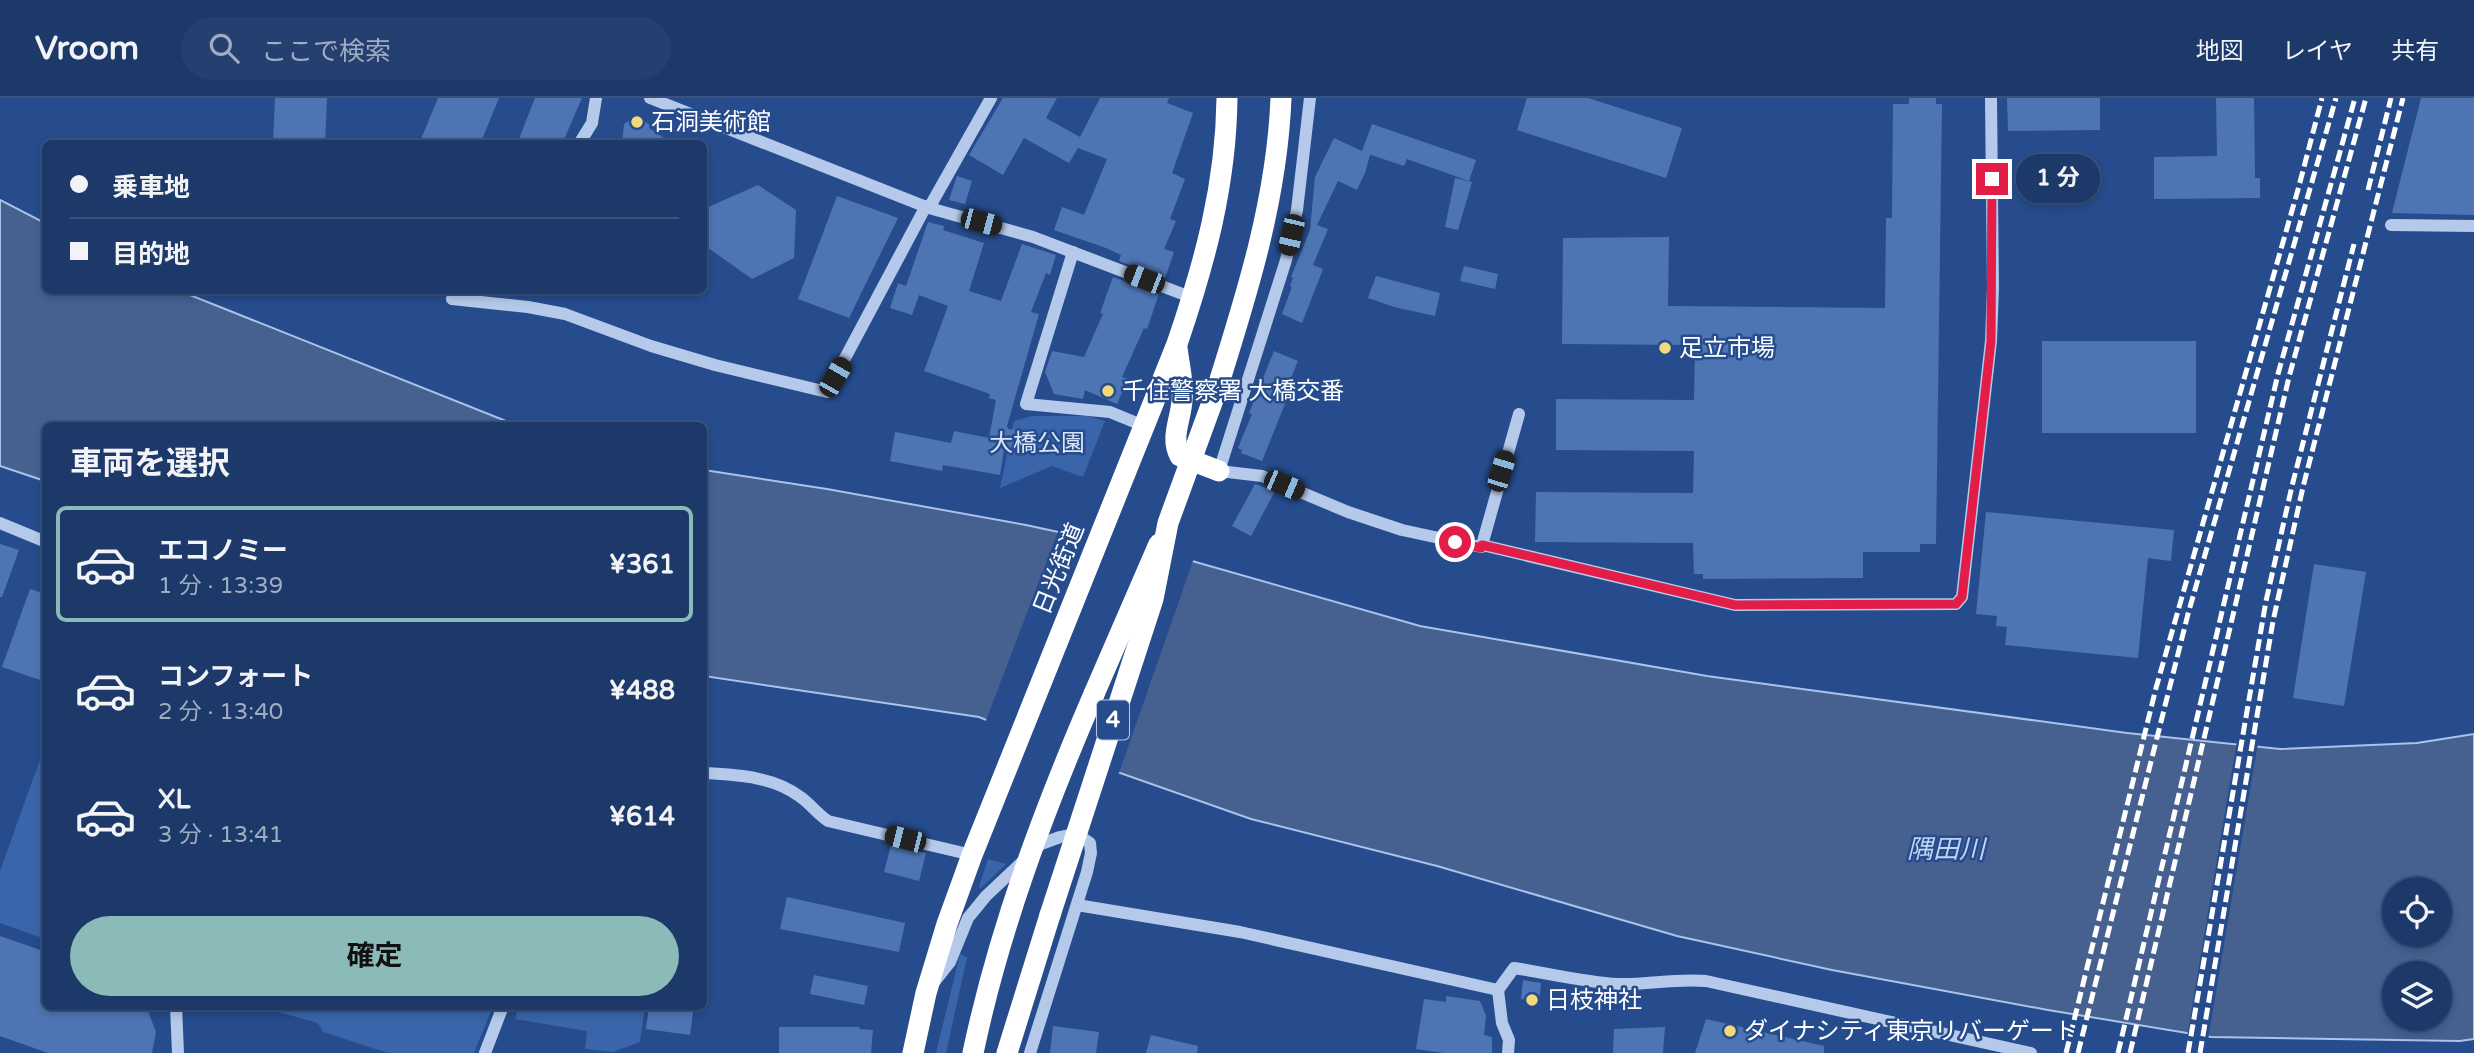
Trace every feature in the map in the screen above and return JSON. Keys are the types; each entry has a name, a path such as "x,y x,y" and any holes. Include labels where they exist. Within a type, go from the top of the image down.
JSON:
{"highway":[{"name":"日光街道","path":"913,1053 926,993 972,855 1193,298 1208,246 1221,184 1227,98"},
{"name":"4","path":"973,1053 1008,917 1062,769 1168,523 1217,389 1268,211 1275,171 1281,98"},
{"path":"1177,344 1182,399 1175,433 1176,448 1180,456 1219,471"},
{"name":"4","path":"1007,1053 1153,599 1168,523"}],"street":[{"path":"581,140 592,123 596,98"},
{"path":"650,98 928,207 1033,237 1193,298"},
{"path":"454,294 452,299 565,314 664,350 827,392 991,98"},
{"path":"1310,98 1299,199 1286,260 1219,471 1262,476 1348,512 1402,530 1481,548 1519,414"},
{"path":"1482,545 1735,605 1956,604 1962,597 1991,341 1991,98"},
{"path":"2391,225 2474,226"},
{"path":"1073,252 1026,404 1111,412 1144,426"},
{"path":"0,523 42,540"},
{"path":"707,773 768,781 800,796 815,813 828,821 972,855"},
{"path":"926,993 950,962 968,918 986,896 1041,844 1069,835 1081,837 1091,846 1087,872 1030,1053"},
{"path":"1077,905 1240,932 1498,990"},
{"path":"1508,1053 1509,1041 1502,1023 1498,990 1514,968 1613,984 1698,980 2031,1053"},
{"path":"176,1010 178,1053"},
{"path":"485,1053 501,1010"}],"green space":[{"name":"大橋公園","path":"1032,416 1087,416 1105,421 1083,477 1052,466 1000,488 1014,421"},
{"path":"42,754 42,938 0,923 0,871"},
{"path":"988,859 1006,864 980,889 979,887"},
{"path":"960,954 967,957 946,1053 936,1053"},
{"path":"271,1010 491,1010 474,1053 388,1053 323,1032 318,1023"},
{"path":"518,1010 644,1010 640,1042 613,1052 585,1049 587,1031 515,1019"}],"water":[{"path":"0,200 42,221 42,294 188,294 508,422 42,422 42,480 0,466"},
{"name":"隅田川","path":"707,470 1026,525 1192,561 1420,626 1707,676 2127,733 2280,749 2417,743 2474,734 2474,1039 2460,1041 2211,1037 1832,970 1677,936 1437,866 1251,819 1086,761 979,717 707,676"}],"pier":[{"path":"1059,529 1194,558 1118,776 985,723"},
{"path":"2237,741 2258,743 2208,1040 2187,1037"}],"building":[{"path":"275,98 327,98 325,140 273,140"},
{"path":"438,98 499,98 482,140 421,140"},
{"path":"535,98 582,98 564,140 519,140"},
{"path":"1003,98 1057,98 1046,118 1080,137 1100,98 1169,98 1167,103 1193,113 1172,173 1185,179 1170,219 1176,221 1164,249 1174,252 1165,278 1119,261 1121,255 1106,248 1054,230 1062,207 1084,215 1107,159 1078,148 1069,163 1024,138 1003,175 969,155"},
{"path":"1527,98 1588,98 1682,128 1666,178 1517,130"},
{"path":"1909,98 1936,98 1936,104 1942,104 1936,544 1920,544 1920,552 1863,552 1863,578 1703,579 1703,574 1694,574 1693,543 1535,542 1536,492 1693,493 1694,451 1556,450 1556,399 1694,400 1695,345 1562,344 1563,238 1669,237 1668,306 1885,308 1886,218 1892,218 1893,104 1909,104"},
{"path":"2007,98 2100,98 2100,130 2008,131"},
{"path":"2216,98 2254,98 2255,178 2260,178 2260,198 2154,199 2154,157 2217,156"},
{"path":"2421,98 2474,98 2474,215 2392,213"},
{"path":"636,116 667,140 622,140 624,124"},
{"path":"1372,124 1476,160 1469,181 1407,159 1404,166 1368,154 1370,155 1365,173 1357,190 1338,181 1317,225 1328,229 1313,265 1323,269 1302,323 1282,314 1292,287 1291,277 1310,230 1315,177 1334,138 1362,151"},
{"path":"957,176 972,181 965,204 949,200"},
{"path":"1455,178 1472,182 1458,230 1445,227"},
{"path":"758,185 796,210 794,258 752,279 707,247 707,208"},
{"path":"837,196 898,218 849,318 798,299"},
{"path":"928,222 944,226 943,230 984,243 969,291 1001,301 1022,244 1056,255 1050,275 1046,273 1031,312 1039,314 1007,426 1008,429 1028,432 1024,453 1004,449 1000,475 943,465 942,471 890,461 895,432 951,443 954,431 989,438 996,400 989,398 990,394 924,371 948,306 919,295 912,315 890,308 898,283 906,286"},
{"path":"1464,266 1498,274 1495,289 1460,281"},
{"path":"1376,276 1440,293 1435,316 1368,298"},
{"path":"1113,277 1159,294 1147,329 1144,328 1122,377 1128,379 1117,404 1085,390 1083,399 1054,394 1045,372 1052,351 1084,357 1103,314 1100,313"},
{"path":"2042,341 2196,341 2196,433 2042,433"},
{"path":"1274,351 1298,361 1283,397 1287,399 1262,461 1241,453 1242,450 1238,448"},
{"path":"1255,484 1275,491 1251,536 1232,526"},
{"path":"1986,512 2174,530 2171,561 2148,558 2138,658 2005,645 2007,627 1996,626 1997,616 1976,614"},
{"path":"0,544 19,550 2,597 0,597"},
{"path":"2314,564 2366,572 2344,706 2293,698"},
{"path":"30,589 42,593 42,681 2,667"},
{"path":"891,845 926,853 919,881 884,872"},
{"path":"787,897 905,923 899,952 780,929"},
{"path":"0,936 42,951 42,1010 148,1010 156,1032 152,1053 48,1053 0,1036"},
{"path":"814,975 868,986 864,1005 810,994"},
{"path":"1523,980 1541,983 1539,1002 1521,999"},
{"path":"1446,996 1480,1001 1486,1016 1484,1035 1492,1037 1492,1053 1444,1053 1416,1049 1424,999 1446,1002"},
{"path":"648,1010 693,1010 690,1035 646,1029"},
{"name":"ダイナシティ東京リバーゲート","path":"1706,1019 1824,1046 1824,1053 1695,1053"},
{"path":"1053,1026 1099,1032 1096,1053 1050,1053"},
{"path":"779,1027 860,1027 859,1029 873,1030 871,1053 779,1053"},
{"path":"1665,1027 1663,1053 1613,1053 1614,1029"},
{"path":"1151,1035 1198,1046 1197,1053 1146,1053"}],"railway":[{"path":"2066,1053 2156,688 2322,98"},
{"path":"2078,1053 2188,614 2336,98"},
{"path":"2118,1053 2278,374 2355,98"},
{"path":"2130,1053 2289,377 2366,98"},
{"path":"2368,190 2391,98"},
{"path":"2200,1053 2273,621 2303,487 2403,98"},
{"path":"2188,1053 2266,601 2292,486 2354,244"}],"place":[{"name":"石洞美術館","path":"637,122"},
{"name":"足立市場","path":"1665,348"},
{"name":"千住警察署 大橋交番","path":"1108,391"},
{"name":"日枝神社","path":"1532,1000"},
{"name":"ダイナシティ東京リバーゲート","path":"1730,1031"}],"route":[{"path":"1455,542 1481,548 1482,545 1735,605 1956,604 1962,597 1991,341 1992,179"}]}
